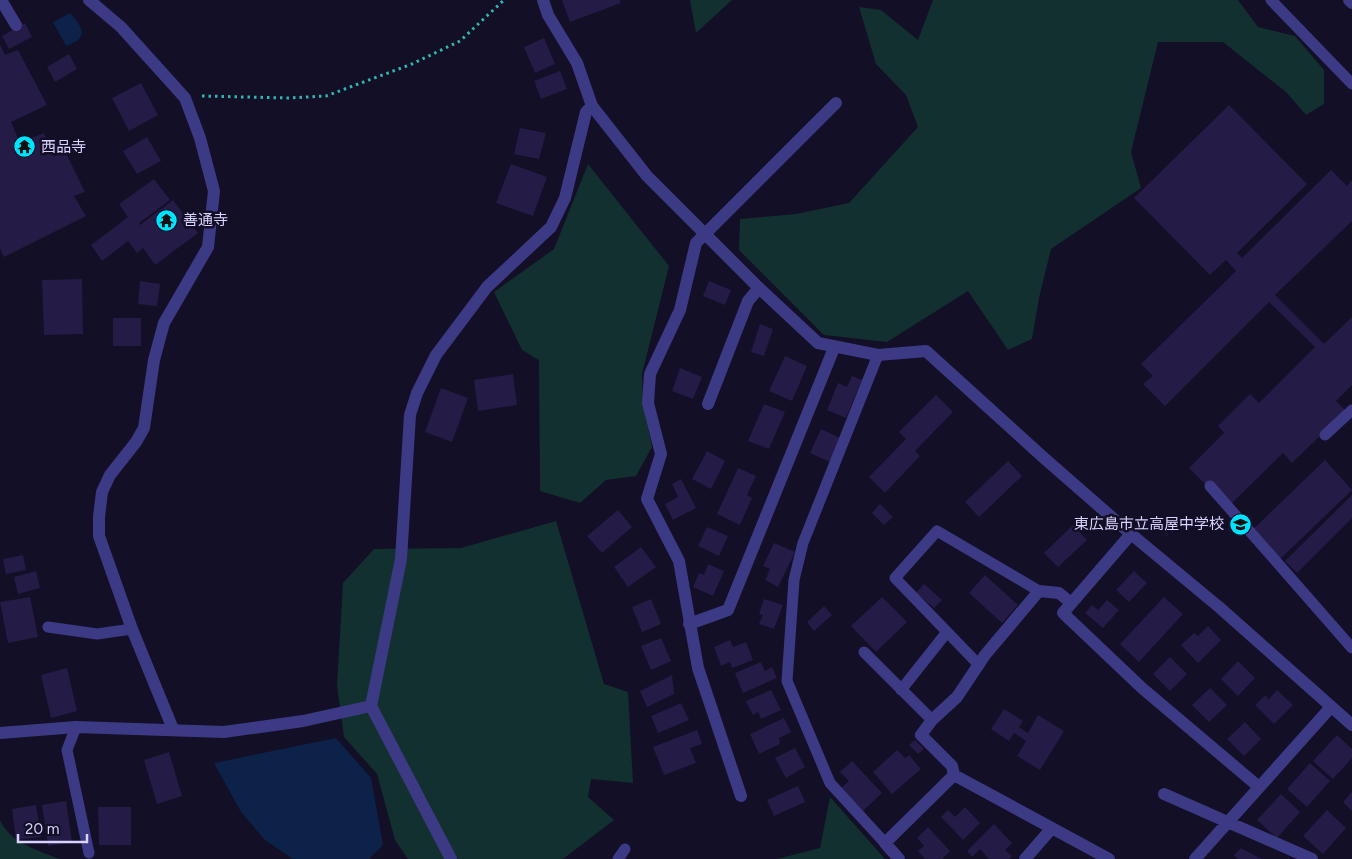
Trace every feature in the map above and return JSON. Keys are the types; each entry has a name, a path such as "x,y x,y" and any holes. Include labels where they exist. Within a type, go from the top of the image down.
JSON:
{"street":[{"path":"1,0 16,25"},
{"path":"90,0 121,27 185,98 200,138 214,191 208,246 164,323 154,360 144,428 136,442 110,475 102,492 99,517 99,536 132,629 174,729"},
{"path":"543,0 548,15 577,63 592,106 647,176 818,344 878,355 926,351 1044,458 1219,607 1352,725"},
{"path":"1348,0 1352,3"},
{"path":"741,796 698,668 678,560 647,499 661,454 648,403 650,374 680,310 696,243 836,104"},
{"path":"451,859 371,706 401,559 410,416 417,393 436,355 486,287 551,227 565,198 586,112 592,106"},
{"path":"708,404 748,301 759,288"},
{"path":"689,624 728,610 834,348"},
{"path":"1132,534 1063,612 1142,688 1259,787"},
{"path":"1071,603 1059,593 1039,591 979,665 956,697 932,720 921,735 952,766 954,775 1109,859"},
{"path":"0,733 76,727 224,732 303,721 371,706"},
{"path":"1195,859 1331,707"},
{"path":"899,859 885,843 954,775"},
{"path":"1164,794 1312,859"},
{"path":"1025,859 1052,828"}],"lane":[{"path":"1271,0 1352,84"},
{"path":"878,355 803,543 794,580 787,681 830,783 885,843"},
{"path":"1326,435 1352,410"},
{"path":"1210,486 1352,648"},
{"path":"979,665 895,578 938,532 1039,591"},
{"path":"48,627 97,634 132,629"},
{"path":"901,690 947,632"},
{"path":"864,652 932,720"},
{"path":"76,727 67,750 89,853"},
{"path":"618,859 625,849"}],"path":[{"path":"185,98 193,95 288,98 326,96 412,64 460,41 504,0"}],"green space":[{"path":"690,0 732,0 696,33"},
{"path":"933,0 1238,0 1258,27 1295,36 1324,70 1324,104 1306,115 1286,92 1223,42 1158,42 1131,152 1141,188 1051,249 1039,298 1032,339 1008,350 968,291 887,342 824,335 739,250 740,219 796,214 849,203 918,127 906,95 876,64 859,7 881,10 918,40"},
{"path":"588,164 669,266 642,374 643,404 652,447 636,476 606,480 580,503 540,491 539,360 522,350 494,292 554,249"},
{"path":"556,521 604,684 628,692 633,783 591,779 588,797 614,820 563,859 408,859 395,840 377,774 344,737 337,685 343,583 374,549 461,548"},
{"path":"830,797 885,859 777,859 820,848"},
{"path":"0,820 4,828 17,840 60,859 0,859"}],"water":[{"path":"70,13 82,32 79,39 66,46 53,22"},
{"path":"336,738 371,778 383,845 369,859 293,859 265,840 241,812 214,763"}],"building":[{"path":"562,0 620,0 621,3 570,22"},
{"path":"25,23 32,37 9,49 2,36"},
{"path":"544,38 555,64 535,73 524,47"},
{"name":"西品寺","path":"0,44 5,55 18,50 47,105 11,122 20,143 44,133 54,156 65,151 85,192 74,196 86,216 4,257 0,249"},
{"path":"69,54 77,69 55,82 47,67"},
{"path":"560,71 567,89 541,99 534,81"},
{"path":"141,83 158,115 129,131 112,98"},
{"path":"1229,105 1307,184 1237,253 1242,258 1331,170 1347,186 1352,180 1352,221 1275,295 1324,344 1352,317 1352,385 1336,401 1346,411 1292,463 1283,453 1228,507 1189,468 1224,433 1218,426 1250,394 1259,403 1315,347 1269,302 1165,406 1143,384 1153,376 1141,364 1236,271 1226,260 1210,275 1134,198"},
{"path":"520,128 546,133 539,159 514,154"},
{"path":"147,137 161,161 137,174 123,151"},
{"path":"511,164 547,177 533,216 496,203"},
{"name":"善通寺","path":"154,179 170,200 139,223 140,225 173,200 198,233 155,265 143,248 137,253 128,241 102,261 91,245 128,217 119,204"},
{"path":"82,279 83,334 44,335 42,280"},
{"path":"140,281 160,284 157,306 138,304"},
{"path":"709,281 731,290 725,305 703,296"},
{"path":"113,318 141,318 141,346 113,346"},
{"path":"760,324 773,329 764,356 751,352"},
{"path":"785,356 807,366 792,401 769,391"},
{"path":"680,368 702,377 693,399 672,391"},
{"path":"513,374 517,405 478,411 474,380"},
{"path":"852,376 862,380 846,418 827,410 838,383 847,387"},
{"path":"441,388 468,398 452,442 425,432"},
{"path":"936,395 953,412 915,451 920,456 885,493 869,477 906,439 899,432"},
{"path":"764,404 785,412 769,449 748,441"},
{"path":"821,429 840,438 830,462 810,453"},
{"path":"707,451 725,461 711,489 692,479"},
{"path":"1325,460 1352,490 1276,563 1248,534"},
{"path":"1008,461 1022,476 979,517 965,502"},
{"path":"738,468 756,476 747,495 752,498 740,525 717,514"},
{"path":"681,479 696,508 673,520 665,504 678,497 672,484"},
{"path":"1352,495 1352,518 1297,573 1285,561"},
{"path":"880,504 893,517 884,525 872,513"},
{"path":"618,510 632,527 602,553 587,536"},
{"path":"1073,525 1087,540 1058,567 1044,553"},
{"path":"707,527 728,536 719,556 698,546"},
{"path":"774,543 795,552 778,587 765,580 770,569 763,566"},
{"path":"641,547 656,567 628,587 614,567"},
{"path":"23,555 26,570 6,574 3,559"},
{"path":"708,564 724,571 713,596 693,587 699,573 704,575"},
{"path":"36,571 40,588 18,594 14,577"},
{"path":"1134,571 1147,583 1129,602 1116,590"},
{"path":"985,575 1018,605 1002,623 969,593"},
{"path":"924,584 942,600 934,608 916,593"},
{"path":"30,597 38,637 8,643 0,602"},
{"path":"882,597 907,622 876,652 851,626"},
{"path":"1164,597 1183,614 1139,662 1120,644"},
{"path":"651,599 661,624 642,632 632,607"},
{"path":"764,599 783,605 774,629 759,624 763,615 759,614"},
{"path":"1107,600 1119,610 1103,628 1085,613 1092,605 1098,610"},
{"path":"824,606 832,615 814,631 807,622"},
{"path":"1208,626 1221,640 1198,663 1181,645 1194,633 1198,636"},
{"path":"661,638 671,661 651,670 641,646"},
{"path":"730,640 733,647 746,642 753,660 732,668 730,662 721,666 714,647"},
{"path":"1170,657 1187,674 1170,691 1153,674"},
{"path":"1238,661 1255,678 1238,696 1221,679"},
{"path":"761,662 765,671 772,667 777,678 743,693 735,673"},
{"path":"67,668 77,711 51,718 41,675"},
{"path":"672,675 674,694 647,707 640,691"},
{"path":"1210,688 1227,705 1209,722 1192,705"},
{"path":"771,690 781,710 761,719 758,712 753,715 746,701"},
{"path":"1277,690 1293,705 1274,724 1255,705 1266,695 1268,700"},
{"path":"681,703 689,720 658,733 651,716"},
{"path":"1004,709 1023,721 1019,727 1028,733 1038,715 1064,731 1040,770 1017,756 1026,741 1014,733 1009,741 991,729"},
{"path":"784,718 791,732 779,738 780,744 759,754 750,734"},
{"path":"1245,722 1261,739 1244,756 1227,739"},
{"path":"697,730 702,744 690,748 696,763 664,775 653,747"},
{"path":"1337,735 1352,749 1352,758 1333,779 1313,761"},
{"path":"915,740 924,749 918,754 909,745"},
{"path":"795,748 805,767 786,778 775,758"},
{"path":"897,750 905,758 909,755 921,769 892,794 873,772"},
{"path":"169,752 182,796 157,804 144,760"},
{"path":"852,761 882,793 863,811 841,788 849,781 840,772"},
{"path":"1310,763 1330,781 1307,807 1287,789"},
{"path":"798,786 805,802 774,816 767,800"},
{"path":"1352,792 1352,811 1343,802"},
{"path":"1281,794 1300,812 1277,838 1257,820"},
{"path":"66,801 72,842 48,846 42,805"},
{"path":"36,805 41,837 16,840 12,809"},
{"path":"98,807 131,807 131,845 99,845"},
{"path":"965,807 980,823 963,840 941,817 948,810 955,817"},
{"path":"1327,810 1346,828 1323,854 1303,836"},
{"path":"994,824 1012,843 1005,850 1012,856 1009,859 989,859 980,849 972,857 967,851"},
{"path":"928,827 950,851 942,859 925,859 918,851 924,846 917,838"},
{"path":"1241,848 1262,859 1238,859 1234,855"}],"place":[{"name":"西品寺","path":"25,147"},
{"name":"善通寺","path":"167,220"},
{"name":"東広島市立高屋中学校","path":"1240,524"}]}
